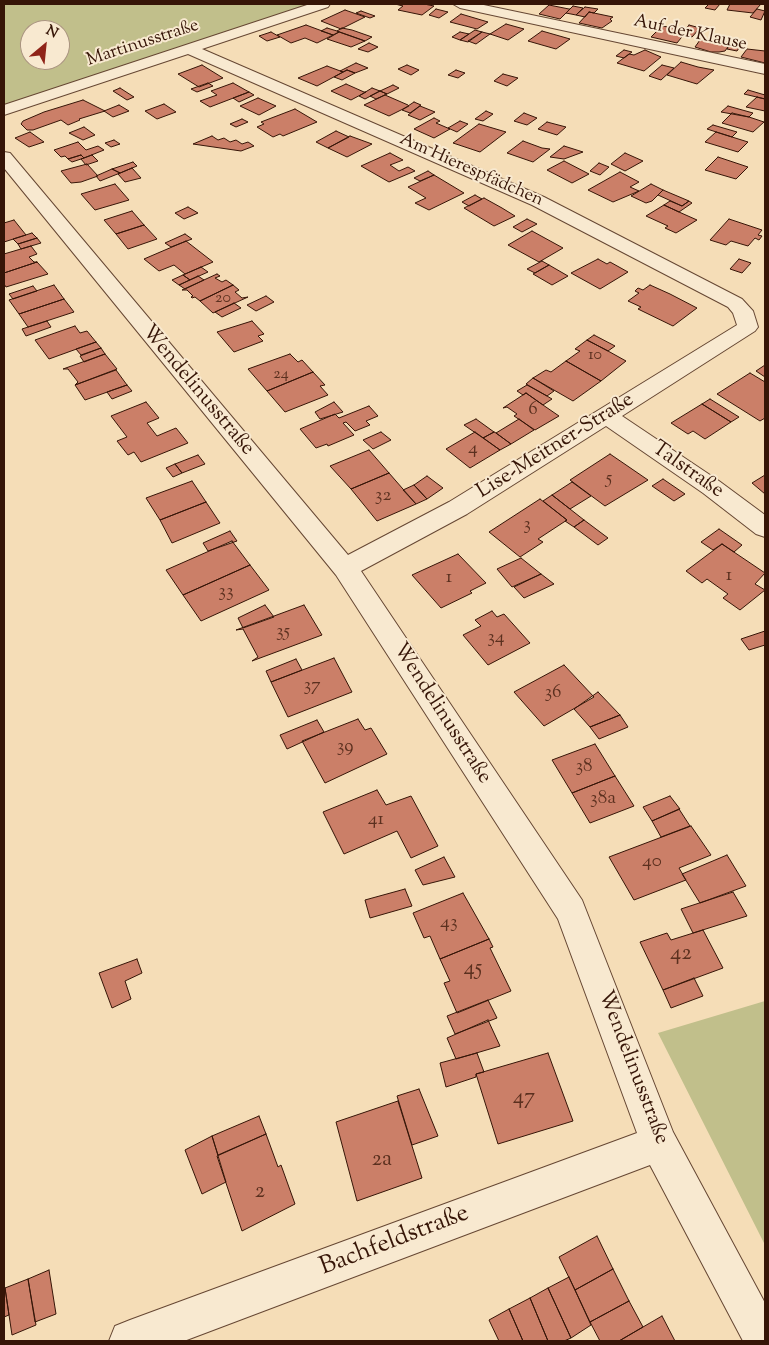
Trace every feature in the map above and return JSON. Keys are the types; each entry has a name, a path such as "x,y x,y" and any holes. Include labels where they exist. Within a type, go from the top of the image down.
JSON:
{"street":[{"name":"Martinusstraße","path":"4,110 323,4"},
{"name":"Auf der Klause","path":"460,4 765,69"},
{"name":"Am Hierespfädchen","path":"189,48 538,201 736,303 744,311"},
{"name":"Wendelinusstraße","path":"4,157 345,568 571,911 659,1143 759,1317"},
{"name":"Lise-Meitner-Straße","path":"345,568 458,508 748,327 744,311"},
{"name":"Talstraße","path":"607,416 711,487 765,528"},
{"name":"Bachfeldstraße","path":"130,1341 659,1143"}],"shaded area":[{"path":"4,4 309,4 4,105"},
{"path":"765,1001 765,1245 658,1033"}],"building":[{"path":"395,4 434,6 422,15 398,10 403,6"},
{"path":"709,4 720,4 715,10 705,8"},
{"path":"730,4 761,4 753,13 727,10"},
{"path":"549,5 570,9 560,19 539,14"},
{"path":"573,6 583,8 576,15 566,13"},
{"path":"585,7 598,9 594,13 589,12 585,17 576,15"},
{"path":"436,9 448,12 439,18 429,15"},
{"path":"757,9 765,11 761,20 750,17"},
{"path":"345,10 365,17 341,29 321,21"},
{"path":"361,11 375,16 370,18 356,13"},
{"path":"589,12 613,17 610,19 612,21 602,28 579,23"},
{"path":"461,14 488,22 477,29 450,22"},
{"path":"506,24 524,29 508,40 490,34"},
{"path":"306,25 333,35 317,43 305,38 291,43 277,35"},
{"path":"689,25 700,28 692,37 683,33"},
{"path":"662,26 686,30 677,43 651,37"},
{"path":"327,28 339,32 333,35 321,31"},
{"path":"342,28 372,37 365,41 337,31"},
{"path":"475,30 482,32 468,42 460,40"},
{"path":"542,31 570,39 556,49 528,41"},
{"path":"271,32 280,37 267,41 259,36"},
{"path":"339,32 365,41 351,47 327,39"},
{"path":"460,32 469,34 460,40 452,37"},
{"path":"482,32 490,34 476,44 468,41"},
{"path":"713,39 731,43 725,51 719,52 711,52 695,47 700,40"},
{"path":"732,40 743,42 737,51 727,49"},
{"path":"369,43 378,47 368,52 358,49"},
{"path":"747,49 765,51 765,63 741,57"},
{"path":"624,50 632,52 624,58 616,56"},
{"path":"645,50 661,57 644,71 617,63 629,54 634,55"},
{"path":"681,62 714,70 697,84 667,75"},
{"path":"356,63 368,68 355,73 347,70 340,71"},
{"path":"202,65 223,78 199,87 178,74"},
{"path":"407,65 419,70 411,75 398,69"},
{"path":"662,65 674,68 661,80 649,76"},
{"path":"327,66 343,72 317,86 298,78"},
{"path":"347,70 355,73 342,80 334,77"},
{"path":"456,70 465,73 458,78 448,75"},
{"path":"503,74 518,78 507,86 494,81"},
{"path":"208,83 213,86 197,92 191,89"},
{"path":"233,83 249,92 210,107 200,101 217,95 211,91"},
{"path":"346,84 366,92 351,100 331,91"},
{"path":"393,85 399,88 387,94 380,91"},
{"path":"120,88 134,97 127,100 113,91"},
{"path":"372,88 380,91 365,99 359,96"},
{"path":"748,90 765,95 765,99 744,94"},
{"path":"380,91 387,94 376,99 370,96"},
{"path":"249,92 254,95 239,102 233,98"},
{"path":"385,95 409,106 389,116 364,105"},
{"path":"757,97 765,99 765,111 746,107"},
{"path":"258,98 276,106 259,115 240,106"},
{"path":"83,100 105,111 79,119 68,125 61,120 33,130 27,130 21,124 23,121 44,112"},
{"path":"414,102 421,105 410,113 402,110"},
{"path":"164,104 176,112 157,119 145,111"},
{"path":"119,105 129,111 113,117 104,111"},
{"path":"420,106 435,112 420,120 408,115"},
{"path":"728,106 753,113 749,117 721,112"},
{"path":"295,109 317,122 283,136 280,134 273,137 257,127 264,124 261,122"},
{"path":"486,111 493,114 483,121 475,119"},
{"path":"524,113 537,118 527,125 514,121"},
{"path":"732,113 764,122 753,132 722,123"},
{"path":"434,118 440,121 436,123 450,129 434,138 414,129"},
{"path":"242,119 248,122 236,127 230,124"},
{"path":"460,121 468,124 457,132 448,128"},
{"path":"547,122 566,127 557,135 538,129"},
{"path":"479,124 506,132 480,152 453,143"},
{"path":"713,125 737,132 732,137 707,129"},
{"path":"84,127 95,135 83,140 69,133"},
{"path":"336,131 349,137 328,148 316,142"},
{"path":"30,132 44,142 29,147 15,138"},
{"path":"716,132 748,142 738,152 705,142"},
{"path":"212,136 218,140 224,138 230,142 236,140 242,144 248,142 254,146 241,151 193,144"},
{"path":"350,136 372,144 347,157 328,148"},
{"path":"114,140 120,144 111,147 105,143"},
{"path":"523,141 550,149 533,162 507,153"},
{"path":"78,142 86,150 98,146 104,150 84,158 81,155 68,159 65,156 61,157 54,150"},
{"path":"564,146 583,152 564,159 550,157"},
{"path":"390,153 403,160 390,165 399,171 408,167 415,171 389,182 361,166"},
{"path":"625,153 643,161 625,171 611,164"},
{"path":"81,155 84,158 72,162 68,159"},
{"path":"92,155 98,161 86,165 81,159"},
{"path":"718,157 748,167 736,179 705,170"},
{"path":"564,161 589,174 572,183 547,170"},
{"path":"133,162 137,166 120,173 112,169"},
{"path":"599,163 609,167 600,175 590,171"},
{"path":"87,164 98,176 81,182 71,183 61,171"},
{"path":"132,168 141,178 125,182 118,174"},
{"path":"112,169 120,173 100,181 96,176"},
{"path":"428,171 434,175 420,181 414,178"},
{"path":"620,172 639,182 630,187 639,191 613,202 588,190"},
{"path":"434,175 464,193 429,210 415,203 426,198 408,187"},
{"path":"115,184 129,200 95,210 81,194"},
{"path":"651,184 663,190 652,201 646,203 631,196"},
{"path":"663,190 689,201 682,206 658,195"},
{"path":"475,195 482,199 469,206 462,202"},
{"path":"484,198 515,216 494,226 464,208"},
{"path":"670,201 682,206 689,201 692,203 679,212 664,205"},
{"path":"664,205 697,220 676,233 665,228 668,226 646,216"},
{"path":"188,207 198,213 184,219 175,213"},
{"path":"132,211 144,225 116,234 104,220"},
{"path":"527,219 537,224 522,232 513,227"},
{"path":"729,219 762,230 758,235 762,236 759,240 755,238 748,246 731,241 726,245 710,240"},
{"path":"14,220 26,235 4,242 4,223"},
{"path":"144,225 157,239 128,249 116,234"},
{"path":"532,231 563,248 539,262 508,245"},
{"path":"32,233 37,238 18,244 13,239"},
{"path":"185,234 192,239 171,247 165,243"},
{"path":"37,238 41,243 21,249 18,244"},
{"path":"186,241 213,262 185,274 174,265 159,271 144,259"},
{"path":"31,246 37,254 29,257 34,262 37,262 4,273 4,254"},
{"path":"598,259 607,264 610,262 628,272 600,289 571,273"},
{"path":"739,259 751,263 742,273 730,269"},
{"path":"542,261 549,265 535,273 527,269"},
{"path":"37,262 48,274 6,287 4,284 4,273"},
{"path":"549,265 568,276 552,285 533,274"},
{"path":"201,267 208,272 190,280 183,275"},
{"path":"217,274 220,276 215,278 222,282 226,280 233,285 200,301 195,297 192,298 193,296 187,290 182,290"},
{"path":"183,275 190,280 179,285 172,280"},
{"path":"198,276 204,280 185,289 179,285"},
{"path":"54,285 64,299 19,314 9,300"},
{"path":"233,285 239,290 235,292 242,298 248,297 213,313 200,301"},
{"path":"650,285 697,308 673,326 638,309 641,307 628,301 639,293 635,291 638,288 643,290"},
{"path":"33,286 37,291 13,299 9,294"},
{"path":"266,296 274,302 256,311 247,305"},
{"path":"64,299 74,312 28,327 19,314"},
{"path":"234,303 241,308 222,317 215,312"},
{"path":"47,321 51,327 26,336 22,329"},
{"path":"252,321 264,334 258,336 263,341 234,352 217,332"},
{"path":"75,326 80,333 87,331 96,342 49,359 35,340"},
{"path":"594,335 615,346 608,351 587,340"},
{"path":"587,340 626,361 601,381 566,361 580,351 575,349"},
{"path":"96,342 101,348 81,355 76,349"},
{"path":"101,348 105,354 84,362 80,356"},
{"path":"105,354 117,369 75,385 78,382 68,369 63,369"},
{"path":"290,354 298,362 302,360 313,372 267,391 248,369"},
{"path":"566,361 601,381 573,401 533,378 546,370 551,372"},
{"path":"765,365 765,377 756,371"},
{"path":"116,370 127,385 85,400 75,385"},
{"path":"313,372 325,385 320,386 328,395 285,412 267,391"},
{"path":"750,373 765,382 765,418 760,421 717,394"},
{"path":"533,378 554,391 547,396 526,384"},
{"path":"127,385 132,391 112,399 107,392"},
{"path":"527,385 552,399 543,405 526,393 523,395 517,391"},
{"path":"526,393 559,416 535,430 514,416 517,414 507,407 503,408"},
{"path":"710,399 739,417 731,422 702,404"},
{"path":"146,402 159,418 147,423 157,436 176,428 188,443 141,462 134,452 128,455 117,441 127,437 111,416"},
{"path":"334,402 343,412 320,419 315,412"},
{"path":"702,404 731,422 705,439 693,431 688,434 671,423"},
{"path":"369,406 378,416 366,421 370,425 355,431 346,422 343,423 354,435 328,446 327,444 316,448 300,429 335,414 339,418"},
{"path":"476,419 494,432 483,438 464,425"},
{"path":"519,419 534,430 511,444 496,433"},
{"path":"381,432 391,440 373,449 363,440"},
{"path":"475,432 500,450 470,468 446,449"},
{"path":"494,432 511,444 500,450 483,438"},
{"path":"369,450 389,473 351,489 330,466"},
{"path":"610,454 648,480 605,506 570,480"},
{"path":"198,455 205,464 182,473 175,464"},
{"path":"175,464 182,473 173,477 166,468"},
{"path":"389,473 416,504 377,521 351,489"},
{"path":"765,475 765,494 752,483"},
{"path":"427,476 443,488 427,499 414,485"},
{"path":"663,479 685,494 674,501 652,486"},
{"path":"192,481 206,502 160,520 146,498"},
{"path":"572,482 591,496 570,509 552,495"},
{"path":"414,485 427,499 416,504 403,490"},
{"path":"552,495 584,520 574,527 565,521 567,520 543,501"},
{"path":"540,499 567,520 538,539 543,542 520,557 489,532"},
{"path":"206,502 220,523 172,543 160,520"},
{"path":"584,520 608,538 598,545 574,527"},
{"path":"719,529 742,545 734,552 722,544 713,550 701,542"},
{"path":"230,531 237,541 208,551 203,543"},
{"path":"232,541 250,565 183,595 166,570"},
{"path":"722,544 765,573 755,584 765,590 740,610 723,598 728,594 707,579 702,583 686,571"},
{"path":"458,554 486,583 470,591 472,593 441,608 412,575"},
{"path":"521,558 541,574 512,587 497,569"},
{"path":"250,565 269,590 201,621 183,595"},
{"path":"541,574 554,584 524,598 514,587"},
{"path":"265,605 274,617 243,628 238,618"},
{"path":"304,605 322,635 252,661 258,657 243,629 236,630"},
{"path":"492,611 497,617 504,614 530,643 488,665 463,635 481,626 475,620"},
{"path":"765,631 765,645 749,650 741,639"},
{"path":"334,658 352,692 288,717 271,682"},
{"path":"296,659 302,670 271,682 266,671"},
{"path":"564,665 594,697 544,726 514,692"},
{"path":"598,692 620,715 590,727 574,709"},
{"path":"620,715 628,727 599,739 590,727"},
{"path":"358,719 365,730 371,728 387,754 325,783 302,741"},
{"path":"317,720 324,732 287,749 280,735"},
{"path":"595,744 615,776 572,793 552,760"},
{"path":"615,776 634,806 590,823 572,793"},
{"path":"377,790 386,805 411,796 438,846 411,858 397,831 344,854 323,812"},
{"path":"670,796 680,809 652,821 643,807"},
{"path":"679,809 690,826 661,837 652,821"},
{"path":"691,826 711,855 679,868 686,880 634,900 609,857"},
{"path":"727,855 746,886 700,903 682,874"},
{"path":"444,857 455,877 423,885 415,870"},
{"path":"405,889 412,906 370,918 365,900"},
{"path":"733,892 747,916 693,933 681,909"},
{"path":"463,893 489,939 440,959 430,936 424,938 413,913"},
{"path":"703,930 723,968 663,990 640,942 667,933 671,940"},
{"path":"489,939 493,947 490,948 511,991 457,1013 444,983 450,981 440,959"},
{"path":"137,959 142,973 125,981 131,999 112,1008 99,973"},
{"path":"694,978 703,996 671,1008 663,990"},
{"path":"488,1000 497,1018 455,1034 447,1016"},
{"path":"488,1020 500,1046 456,1059 447,1038"},
{"path":"477,1053 484,1072 476,1074 476,1077 446,1087 440,1063"},
{"path":"548,1053 573,1121 498,1144 476,1074"},
{"path":"419,1089 438,1136 412,1145 397,1096"},
{"path":"398,1101 422,1178 357,1201 336,1122"},
{"path":"259,1116 266,1134 218,1155 212,1136"},
{"path":"266,1134 278,1167 281,1165 295,1204 242,1231 217,1156"},
{"path":"212,1136 226,1182 202,1194 185,1150"},
{"path":"597,1236 613,1269 575,1290 559,1257"},
{"path":"613,1269 629,1301 590,1322 575,1290"},
{"path":"49,1270 56,1314 35,1322 28,1279"},
{"path":"569,1277 591,1325 571,1338 548,1288"},
{"path":"28,1279 36,1325 12,1335 5,1288"},
{"path":"548,1288 571,1338 564,1341 548,1341 530,1298"},
{"path":"4,1289 9,1315 4,1317"},
{"path":"530,1298 548,1341 523,1341 509,1309"},
{"path":"629,1301 643,1327 619,1341 600,1341 590,1322"},
{"path":"509,1309 523,1341 499,1341 489,1320"},
{"path":"662,1316 675,1341 619,1341 643,1327"}]}
